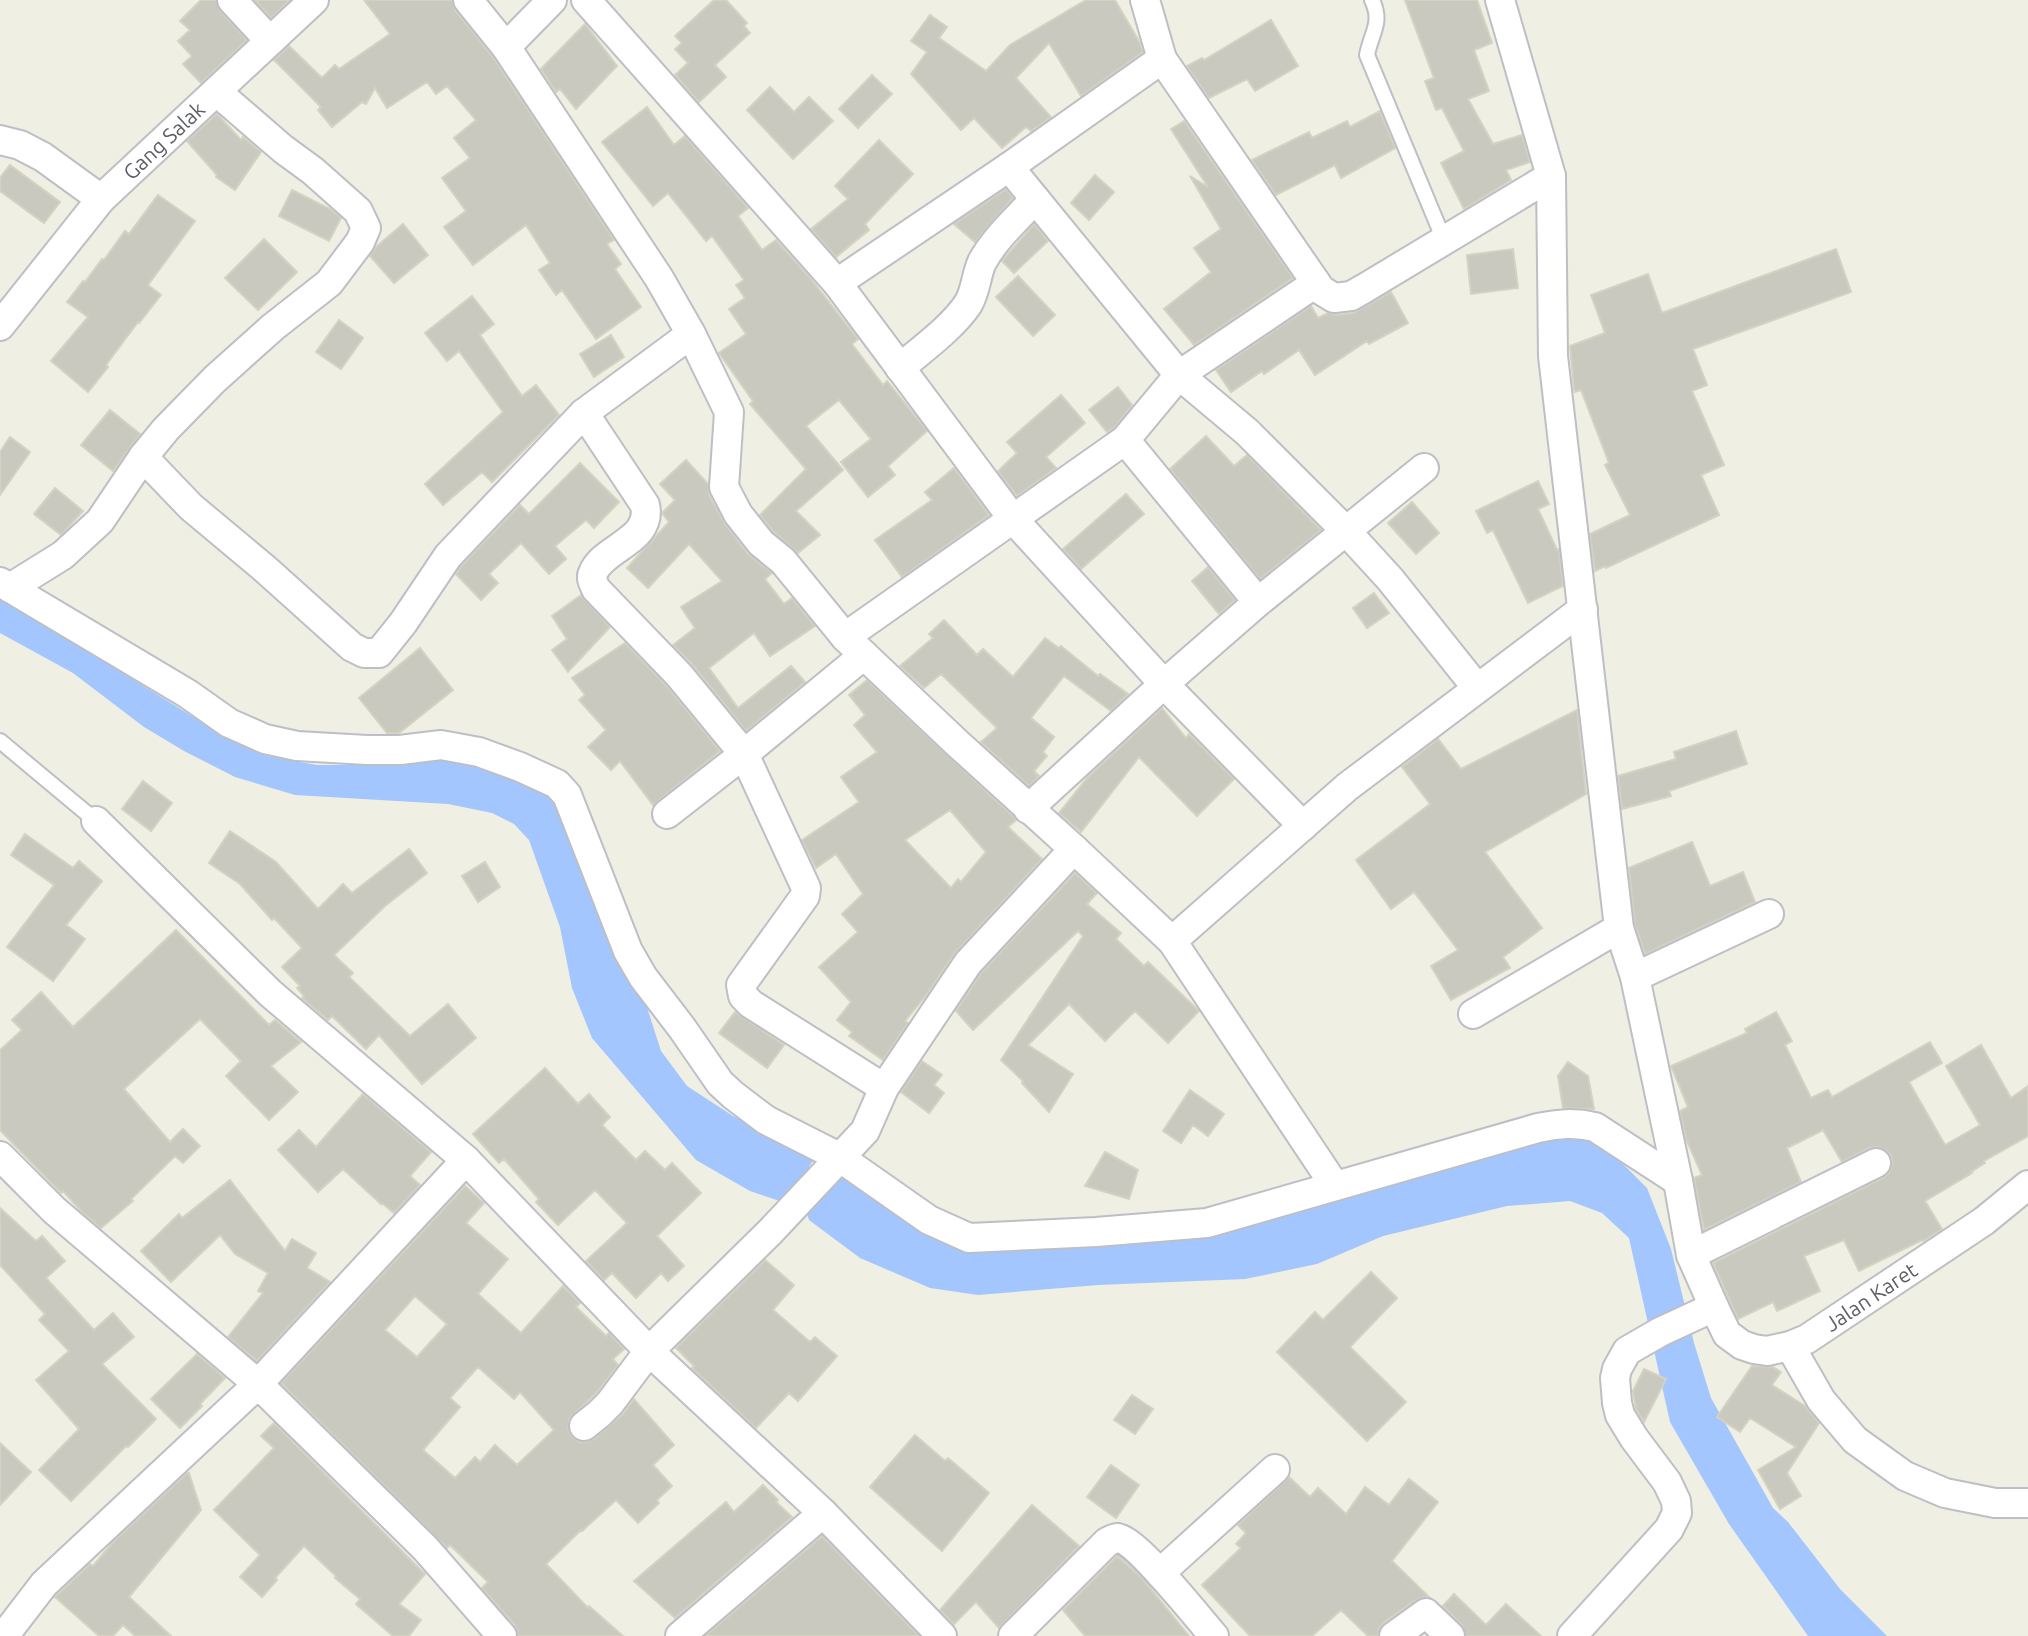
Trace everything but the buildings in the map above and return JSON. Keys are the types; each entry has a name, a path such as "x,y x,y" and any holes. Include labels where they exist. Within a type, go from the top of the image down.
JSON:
{"street":[{"path":"232,0 270,41"},
{"name":"Gang Salak","path":"0,326 102,199 314,0"},
{"path":"468,0 506,47 659,278 691,334 729,412 724,487 738,514 761,542 783,561 854,646 1172,941 1335,1186"},
{"path":"506,47 552,0"},
{"path":"586,0 837,283 1013,519 1164,684 1303,826"},
{"path":"1145,0 1162,59 1321,290 1334,298 1351,296 1550,176"},
{"name":"Jalan Karet","path":"1500,0 1550,176 1553,356 1619,928 1635,977 1691,1255 1714,1307 1727,1334 1742,1345 1767,1351 1790,1346 1807,1339 1984,1221 2028,1185"},
{"path":"837,283 1162,59"},
{"path":"5,585 63,555 100,521 143,457 166,429 215,379 273,327 329,284 360,242 366,228 358,211 217,92"},
{"path":"0,140 20,145 43,157 102,199"},
{"path":"1009,167 1179,375 1247,432 1346,531 1390,579 1477,688"},
{"path":"900,368 942,332 966,306 983,260 1004,232 1035,199"},
{"path":"667,814 744,754 854,646 1013,519 1125,440 1179,375 1317,283"},
{"path":"143,457 191,507 264,568 352,648 364,653 379,653 403,623 448,556 584,413 691,334"},
{"path":"584,413 645,505 647,513 646,520 636,534 593,572 592,579 596,589 679,675 744,754 806,888 805,896 741,985 743,996 751,1004 884,1088"},
{"path":"1125,440 1258,602"},
{"path":"1028,809 1258,602 1424,468"},
{"path":"5,585 188,694 229,723 265,739 298,746 367,750 400,750 441,745 489,756 557,784 567,795 576,816 628,951 643,977 720,1083 766,1120 834,1164 929,1220 969,1238 1207,1223 1563,1123 1595,1127 1678,1181"},
{"path":"1172,941 1347,787 1583,609"},
{"path":"96,821 270,993 466,1160 649,1351 823,1513 942,1636"},
{"path":"584,1426 610,1403 649,1351 770,1232 865,1131 884,1088 968,963 1074,849"},
{"path":"1635,977 1769,914"},
{"path":"1474,1014 1619,928"},
{"path":"0,1156 54,1210 258,1384 425,1548 502,1636"},
{"path":"5,1636 44,1584 258,1384 466,1160"},
{"path":"1691,1255 1875,1163"},
{"path":"1572,1636 1669,1529 1677,1513 1676,1501 1667,1482 1620,1415 1615,1378 1617,1369 1627,1351 1714,1307"},
{"path":"1790,1346 1821,1401 1855,1440 1905,1476 1945,1493 1995,1503 2028,1503"},
{"path":"1160,1573 1275,1469"},
{"path":"680,1636 823,1513"},
{"path":"1013,1636 1107,1542 1116,1538 1125,1541 1160,1573 1214,1636"},
{"path":"1394,1636 1426,1613 1450,1636"}],"lane":[{"path":"1372,0 1377,10 1377,24 1367,55 1444,240"},
{"path":"0,741 96,821"}],"water":[{"path":"0,597 224,736 267,756 317,765 361,765 445,756 493,768 556,797 644,998 661,1051 687,1086 733,1116 967,1227 1208,1233 1428,1165 1579,1133 1606,1147 1647,1188 1671,1249 1694,1343 1711,1398 1773,1508 1788,1522 1840,1589 1887,1636 1808,1636 1729,1524 1670,1422 1629,1238 1602,1213 1570,1201 1507,1206 1383,1236 1317,1264 1245,1279 1098,1285 978,1295 930,1288 860,1258 809,1220 806,1210 750,1191 696,1160 592,1038 572,988 560,927 529,840 514,824 492,813 448,804 295,795 235,777 144,727 73,673 0,633","holes":["817,1159 839,1168 843,1178 826,1184 816,1171 809,1167"]}]}
